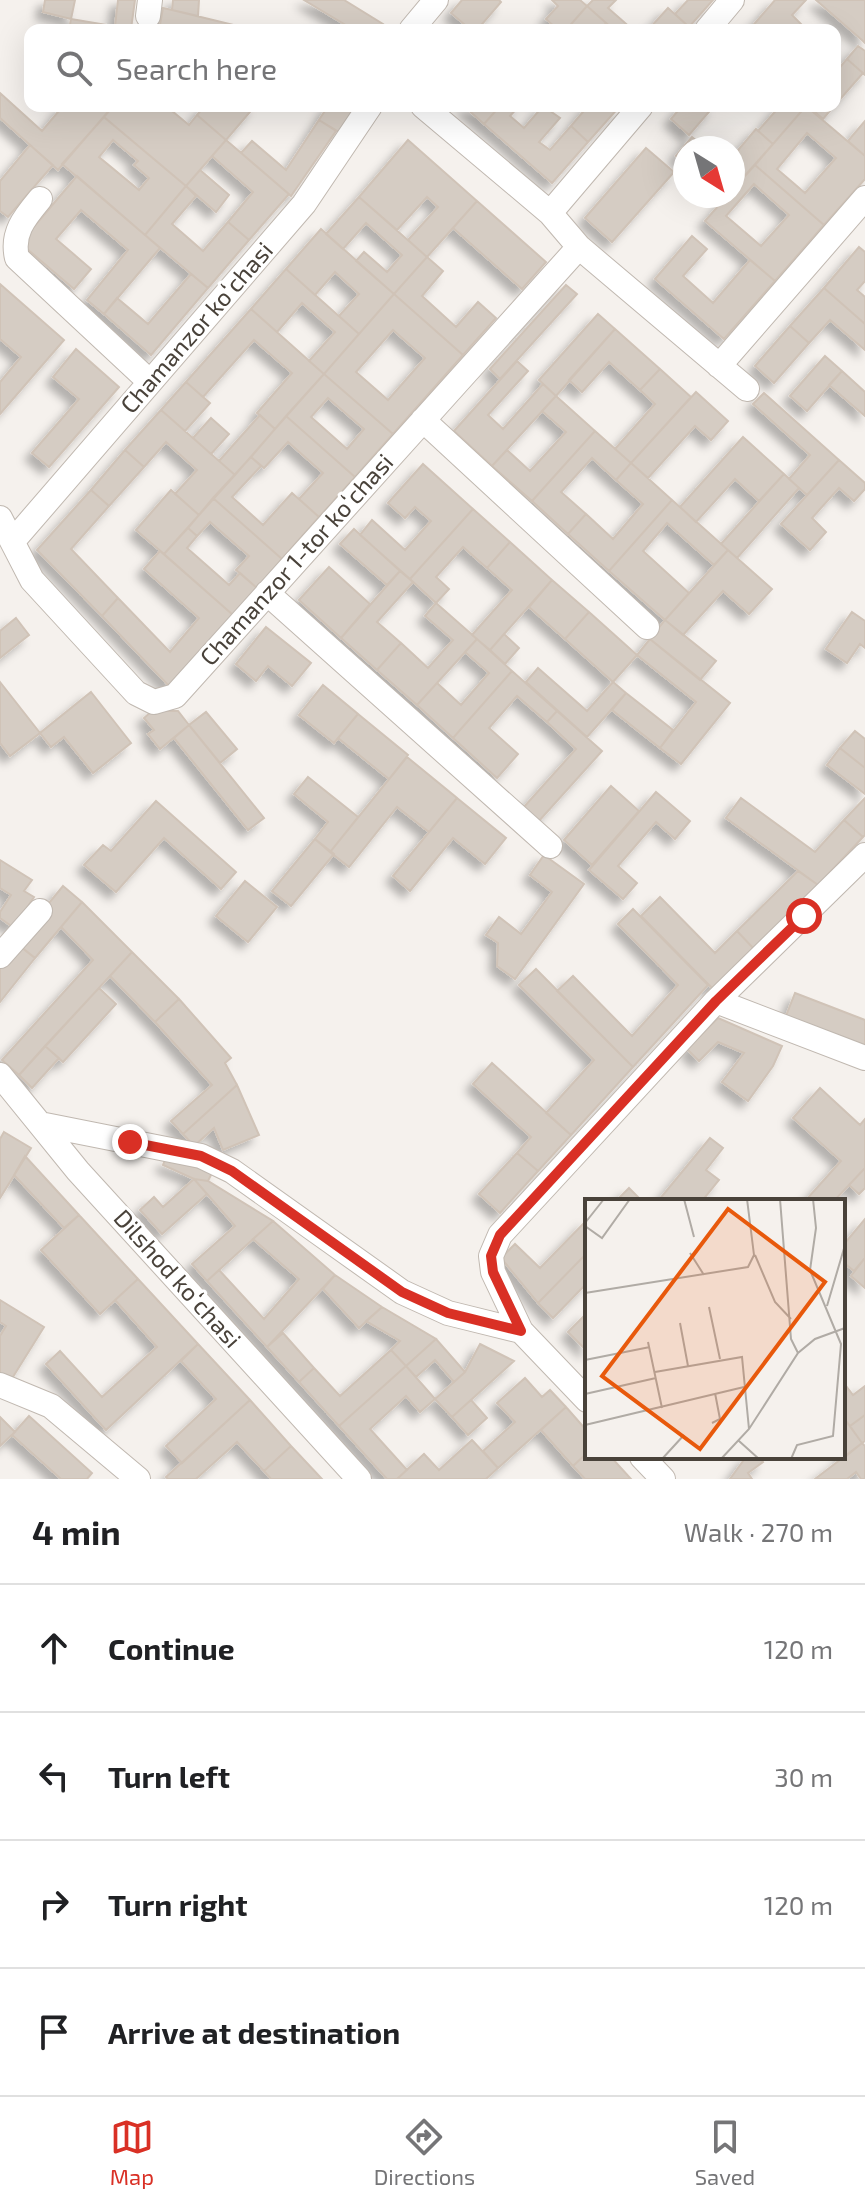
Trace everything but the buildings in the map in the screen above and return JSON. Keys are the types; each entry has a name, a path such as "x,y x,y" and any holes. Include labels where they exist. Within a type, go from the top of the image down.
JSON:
{"street":[{"path":"416,24 436,0"},
{"path":"712,24 732,0"},
{"name":"Chamanzor koʻchasi","path":"13,541 304,204 366,112"},
{"path":"430,112 550,213 579,247 747,389"},
{"path":"550,213 636,112"},
{"path":"719,366 865,198"},
{"path":"40,199 23,220 13,243 17,258 150,382"},
{"name":"Chamanzor 1-tor koʻchasi","path":"0,518 32,580 136,693 154,702 175,696 579,247"},
{"path":"423,420 647,627"},
{"path":"267,593 550,846"},
{"path":"585,1398 521,1331 493,1272 491,1256 500,1235 716,1001 865,855"},
{"path":"0,956 40,911"},
{"path":"716,1001 865,1058"},
{"name":"Dilshod koʻchasi","path":"0,1075 78,1171 359,1479"},
{"path":"40,1124 201,1156 232,1171 402,1292 448,1313 521,1331"},
{"path":"0,1385 51,1406 138,1479"},
{"path":"644,1459 663,1479"}],"route":[{"path":"130,1142 201,1156 232,1171 402,1292 448,1313 521,1331 493,1272 491,1256 500,1235 716,1001 804,916"}]}
